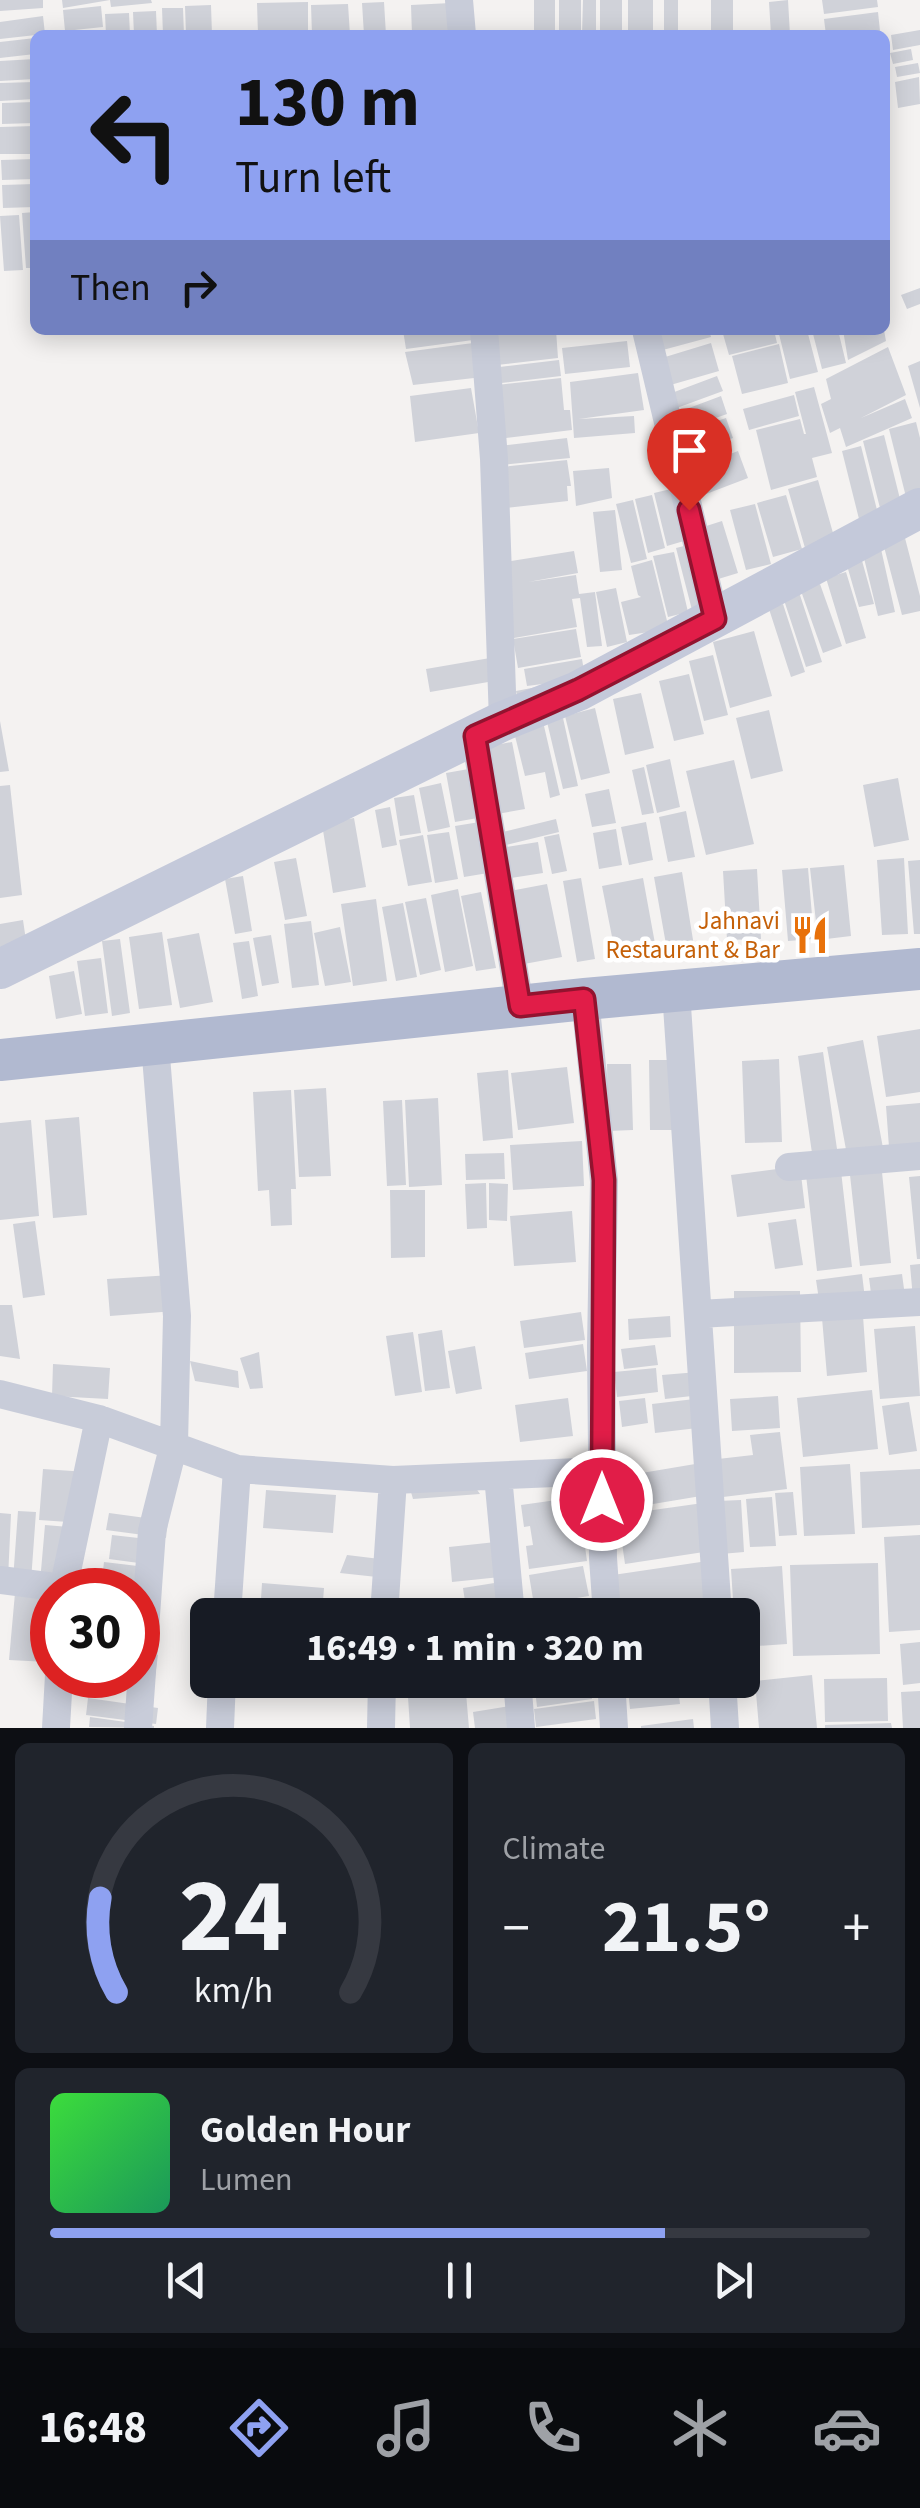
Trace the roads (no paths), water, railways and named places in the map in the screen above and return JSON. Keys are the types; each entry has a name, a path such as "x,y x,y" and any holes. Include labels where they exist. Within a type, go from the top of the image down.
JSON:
{"main road":[{"path":"0,968 489,728 578,690 920,508"},
{"path":"0,1060 584,999 920,969"}],"street":[{"path":"459,0 462,30"},
{"path":"484,335 494,459 489,728 520,1006"},
{"path":"647,335 715,619"},
{"path":"676,991 717,1598"},
{"path":"584,999 604,1180 602,1471 606,1598"},
{"path":"138,1728 152,1532 174,1444 177,1316 155,1044"},
{"path":"789,1167 920,1156"},
{"path":"698,1314 920,1302"},
{"path":"0,1394 99,1419 238,1469 393,1480 602,1471"},
{"path":"67,1568 99,1419"},
{"path":"228,1598 238,1469"},
{"path":"498,1476 509,1598"},
{"path":"385,1598 393,1480"},
{"path":"0,1580 30,1584"},
{"path":"56,1728 57,1698"},
{"path":"220,1728 221,1698"},
{"path":"381,1728 382,1698"},
{"path":"518,1698 521,1728"},
{"path":"612,1698 614,1728"},
{"path":"724,1698 726,1728"}],"place":[{"name":"Jahnavi Restaurant & Bar","path":"810,935"}]}
